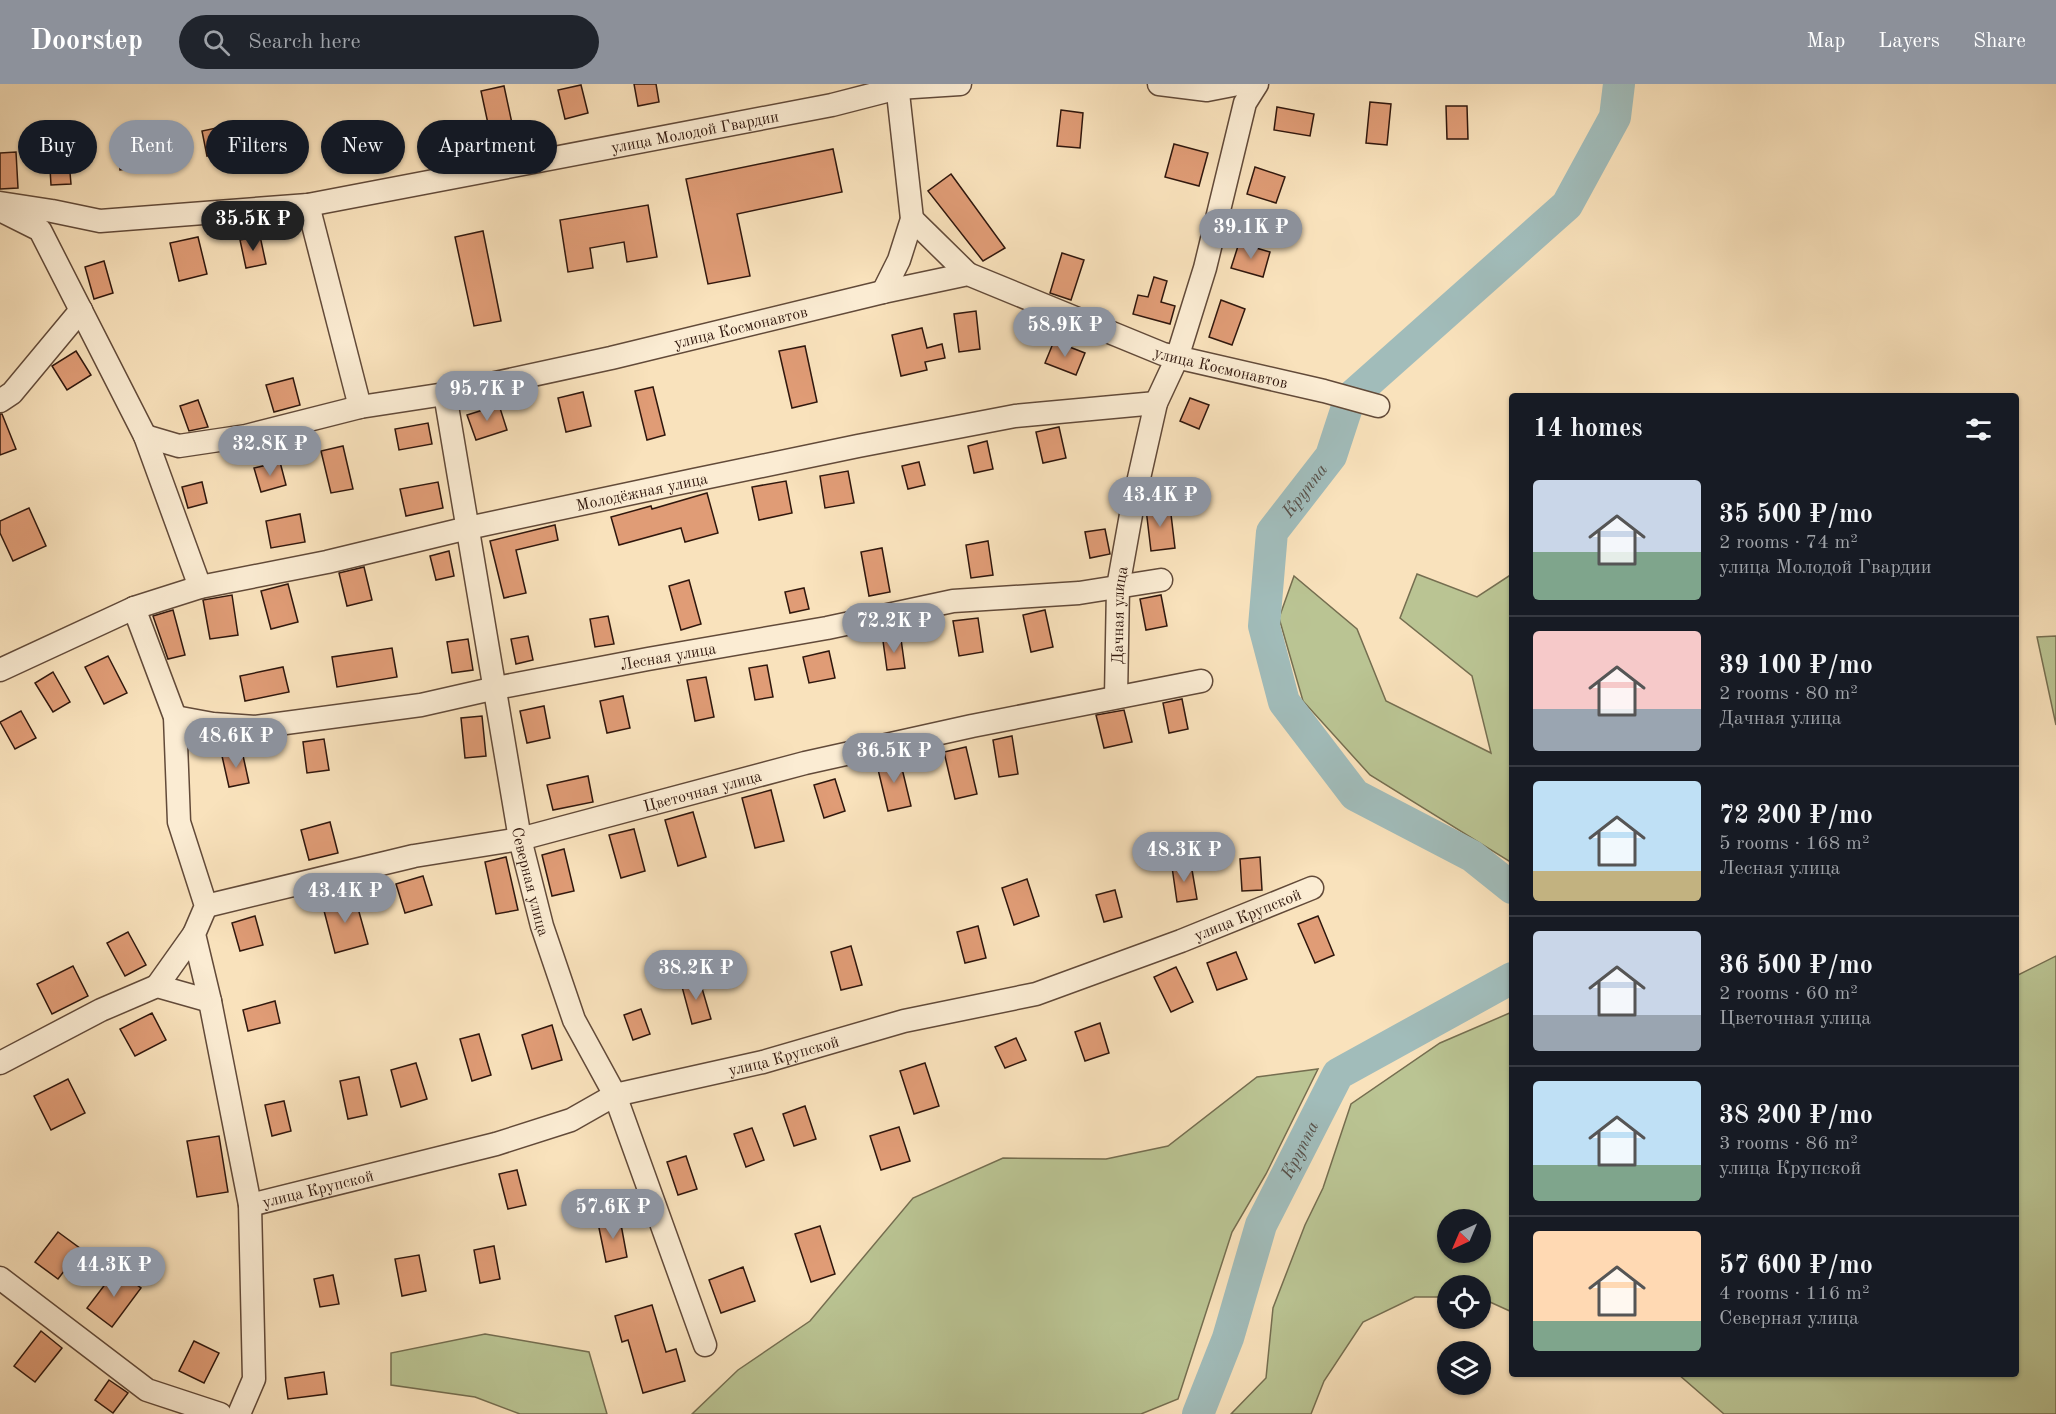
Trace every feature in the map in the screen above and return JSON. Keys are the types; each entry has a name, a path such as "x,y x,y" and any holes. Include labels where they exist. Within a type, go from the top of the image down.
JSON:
{"street":[{"name":"улица Молодой Гвардии","path":"0,203 100,221 308,205 832,105 898,86 960,84"},
{"path":"1159,84 1207,90 1221,96 1240,124"},
{"path":"1207,90 1238,84"},
{"name":"Дачная улица","path":"1116,697 1118,587 1132,510 1156,403 1177,357 1205,268 1245,103 1257,84"},
{"path":"883,292 899,261 912,219 898,86"},
{"path":"308,205 360,408"},
{"path":"0,210 40,230 146,436 200,587"},
{"path":"912,219 968,274"},
{"name":"улица Космонавтов","path":"146,436 179,446 246,436 360,408 445,394 622,356 883,292 968,274 1163,354 1324,391 1378,406"},
{"path":"0,401 12,393 81,310"},
{"name":"Северная улица","path":"445,394 520,839 542,926 574,1020 615,1095 705,1345"},
{"name":"Молодёжная улица","path":"0,670 134,608 200,587 327,562 468,528 764,465 1015,416 1156,403"},
{"name":"Лесная улица","path":"175,717 213,724 255,727 421,705 648,659 827,628 953,601 1079,593 1161,580"},
{"path":"0,1063 101,1010 158,986 194,934 206,906 179,822 175,717 134,608"},
{"name":"Цветочная улица","path":"206,906 414,856 520,839 804,763 972,726 1201,681"},
{"name":"улица Крупской","path":"250,1205 496,1144 571,1120 615,1095 763,1062 904,1022 1036,994 1181,941 1312,888"},
{"path":"194,934 210,1001 250,1205 254,1379 239,1414"},
{"path":"158,986 210,1001"},
{"path":"0,1278 147,1390 220,1414"}],"green space":[{"path":"1417,574 1477,597 1509,576 1509,861 1370,775 1303,701 1279,618 1294,576 1357,629 1386,701 1491,753 1472,676 1400,618"},
{"path":"2056,636 2056,725 2037,637"},
{"path":"2056,956 2056,1414 1724,1414 1681,1377 2019,1377 2019,974"},
{"path":"1509,1013 1509,1311 1491,1303 1491,1275 1437,1275 1437,1297 1415,1297 1363,1322 1324,1381 1311,1414 1231,1414 1266,1378 1273,1308 1305,1225 1323,1188 1351,1104 1440,1043"},
{"path":"1318,1069 1266,1174 1232,1232 1178,1399 1141,1414 692,1414 738,1370 810,1321 913,1198 1003,1158 1106,1159 1168,1146 1257,1077"},
{"path":"485,1334 589,1352 607,1414 520,1414 475,1397 391,1385 391,1353"}],"building":[{"path":"634,84 656,84 659,102 638,106"},
{"path":"581,85 588,113 565,119 558,90"},
{"path":"504,86 511,120 487,120 481,91"},
{"path":"1370,102 1391,104 1387,145 1366,143"},
{"path":"1446,106 1467,106 1468,139 1447,139"},
{"path":"1277,107 1314,114 1310,136 1274,130"},
{"path":"1061,110 1083,113 1080,148 1057,146"},
{"path":"206,130 206,151 202,131"},
{"path":"1174,144 1208,153 1199,186 1165,177"},
{"path":"833,149 842,192 737,214 750,276 708,284 686,179"},
{"path":"16,152 18,188 0,189 0,153"},
{"path":"1255,167 1285,177 1276,203 1247,194"},
{"path":"50,174 70,174 71,184 51,185"},
{"path":"951,174 1005,248 983,261 928,191"},
{"path":"648,205 657,257 627,262 624,242 590,248 593,268 568,272 560,220"},
{"path":"483,231 501,321 474,326 455,237"},
{"path":"260,236 266,264 246,268 240,240"},
{"path":"198,237 207,274 179,281 170,243"},
{"path":"1239,243 1270,252 1263,277 1231,268"},
{"path":"1062,253 1084,260 1071,300 1050,293"},
{"path":"104,261 113,293 94,299 85,267"},
{"path":"1154,277 1167,281 1161,302 1175,306 1170,324 1133,314 1138,295 1148,297"},
{"path":"1221,300 1245,309 1232,345 1209,337"},
{"path":"976,311 980,349 959,352 954,314"},
{"path":"922,328 927,348 942,344 945,358 925,362 927,370 901,376 892,335"},
{"path":"1054,341 1085,353 1076,375 1045,363"},
{"path":"805,346 817,402 792,408 779,351"},
{"path":"76,351 91,375 67,390 52,366"},
{"path":"293,378 300,405 274,412 266,385"},
{"path":"653,387 665,435 647,440 635,391"},
{"path":"583,392 591,426 566,432 558,398"},
{"path":"1190,398 1209,405 1199,429 1180,421"},
{"path":"198,400 208,427 189,431 180,406"},
{"path":"499,405 507,430 476,440 467,415"},
{"path":"0,414 2,414 16,449 0,455"},
{"path":"428,423 432,444 399,450 395,429"},
{"path":"1059,427 1066,458 1043,463 1036,432"},
{"path":"987,441 993,469 974,473 968,446"},
{"path":"343,446 353,489 331,493 321,451"},
{"path":"280,462 286,485 261,492 254,468"},
{"path":"919,462 925,485 908,489 902,466"},
{"path":"848,471 854,503 825,508 820,476"},
{"path":"786,481 792,513 759,520 752,487"},
{"path":"202,482 207,503 188,508 182,487"},
{"path":"438,482 443,508 406,516 400,489"},
{"path":"707,493 718,533 685,542 681,528 619,545 611,517 651,506 652,509"},
{"path":"1170,506 1175,548 1151,551 1146,509"},
{"path":"29,508 46,546 13,561 0,533 0,521"},
{"path":"300,514 305,542 271,548 266,521"},
{"path":"555,525 558,540 516,550 526,593 504,598 490,541"},
{"path":"1105,529 1110,554 1090,558 1085,532"},
{"path":"988,541 993,575 971,578 966,545"},
{"path":"882,548 890,592 869,596 861,552"},
{"path":"449,551 454,576 436,580 430,556"},
{"path":"364,567 372,600 347,606 339,573"},
{"path":"689,580 701,624 681,630 669,586"},
{"path":"288,584 298,622 271,629 261,591"},
{"path":"804,588 809,609 790,613 785,592"},
{"path":"232,595 238,635 210,639 203,600"},
{"path":"1161,595 1167,626 1146,630 1140,599"},
{"path":"173,610 185,655 168,659 153,616"},
{"path":"1045,610 1053,647 1031,652 1023,615"},
{"path":"608,616 614,644 595,647 590,619"},
{"path":"978,618 983,652 959,656 953,621"},
{"path":"528,636 533,660 516,664 511,639"},
{"path":"468,639 473,670 452,673 447,642"},
{"path":"901,639 905,668 887,670 883,641"},
{"path":"392,648 397,677 337,687 332,657"},
{"path":"829,651 835,678 809,683 803,657"},
{"path":"108,656 127,693 104,704 85,667"},
{"path":"767,665 773,697 755,700 749,668"},
{"path":"283,667 289,692 245,701 240,676"},
{"path":"53,672 70,702 53,712 35,683"},
{"path":"706,677 714,717 695,721 687,680"},
{"path":"623,696 630,728 607,733 600,701"},
{"path":"1182,699 1188,729 1169,733 1163,703"},
{"path":"544,706 550,738 527,743 520,711"},
{"path":"1124,710 1132,742 1104,748 1096,715"},
{"path":"21,711 36,738 15,749 0,722"},
{"path":"482,716 486,756 465,758 461,718"},
{"path":"1012,736 1018,774 999,777 993,740"},
{"path":"324,739 329,770 307,773 303,742"},
{"path":"966,747 977,794 955,799 944,752"},
{"path":"242,751 249,783 229,787 222,756"},
{"path":"899,756 911,806 888,811 876,761"},
{"path":"588,776 593,802 553,810 547,785"},
{"path":"835,779 845,811 824,818 814,785"},
{"path":"771,790 784,841 755,848 742,798"},
{"path":"693,812 706,857 678,866 665,820"},
{"path":"330,822 338,853 309,860 301,830"},
{"path":"634,829 645,871 621,878 609,835"},
{"path":"564,849 574,891 552,896 542,855"},
{"path":"506,857 518,910 496,914 485,862"},
{"path":"1260,857 1262,890 1242,891 1240,859"},
{"path":"1191,864 1197,899 1177,902 1172,867"},
{"path":"423,876 432,905 405,913 396,884"},
{"path":"1027,879 1039,916 1014,925 1002,888"},
{"path":"1115,890 1122,917 1104,922 1096,895"},
{"path":"354,894 368,944 335,953 322,903"},
{"path":"255,916 263,945 240,951 232,923"},
{"path":"1318,916 1334,955 1315,963 1298,924"},
{"path":"978,926 986,958 965,963 957,932"},
{"path":"128,932 146,965 125,976 107,943"},
{"path":"851,946 862,985 841,990 831,952"},
{"path":"1236,952 1247,979 1217,990 1207,963"},
{"path":"73,966 88,996 52,1014 37,984"},
{"path":"1176,967 1193,1002 1171,1012 1154,977"},
{"path":"699,978 711,1019 692,1024 681,983"},
{"path":"275,1001 280,1023 248,1031 243,1010"},
{"path":"641,1009 650,1034 633,1040 624,1015"},
{"path":"152,1013 166,1040 135,1056 120,1029"},
{"path":"1100,1023 1109,1053 1085,1061 1075,1032"},
{"path":"552,1025 562,1060 532,1069 522,1035"},
{"path":"479,1034 491,1075 472,1081 460,1039"},
{"path":"1016,1038 1026,1060 1005,1068 995,1047"},
{"path":"416,1063 427,1099 401,1107 391,1070"},
{"path":"925,1063 939,1106 914,1114 900,1071"},
{"path":"359,1077 367,1115 348,1119 340,1081"},
{"path":"68,1079 85,1113 51,1130 34,1096"},
{"path":"284,1101 291,1131 272,1136 265,1105"},
{"path":"805,1106 816,1139 794,1146 783,1114"},
{"path":"899,1127 910,1161 881,1170 870,1136"},
{"path":"752,1128 764,1160 746,1167 734,1134"},
{"path":"219,1136 228,1192 197,1197 187,1141"},
{"path":"686,1156 697,1189 678,1195 667,1162"},
{"path":"517,1170 526,1205 508,1209 499,1174"},
{"path":"620,1219 627,1257 606,1262 598,1223"},
{"path":"820,1226 835,1274 811,1282 795,1234"},
{"path":"58,1232 81,1249 58,1279 35,1262"},
{"path":"494,1246 500,1279 480,1283 474,1250"},
{"path":"419,1255 426,1291 402,1296 395,1259"},
{"path":"743,1267 755,1301 721,1313 709,1280"},
{"path":"116,1270 141,1288 112,1327 87,1308"},
{"path":"333,1275 339,1304 320,1307 314,1279"},
{"path":"652,1305 666,1352 676,1349 685,1381 643,1393 628,1340 622,1342 615,1316"},
{"path":"41,1331 62,1348 35,1382 14,1366"},
{"path":"194,1341 219,1353 204,1383 179,1371"},
{"path":"324,1372 327,1394 288,1399 285,1378"},
{"path":"109,1380 128,1393 113,1413 95,1400"}],"waterway":[{"name":"Круппа","path":"1509,886 1472,856 1355,795 1284,702 1264,626 1272,532 1331,456 1350,398 1567,205 1615,117 1619,84"},
{"name":"Круппа","path":"1198,1414 1228,1338 1261,1225 1338,1074 1509,980"}]}
